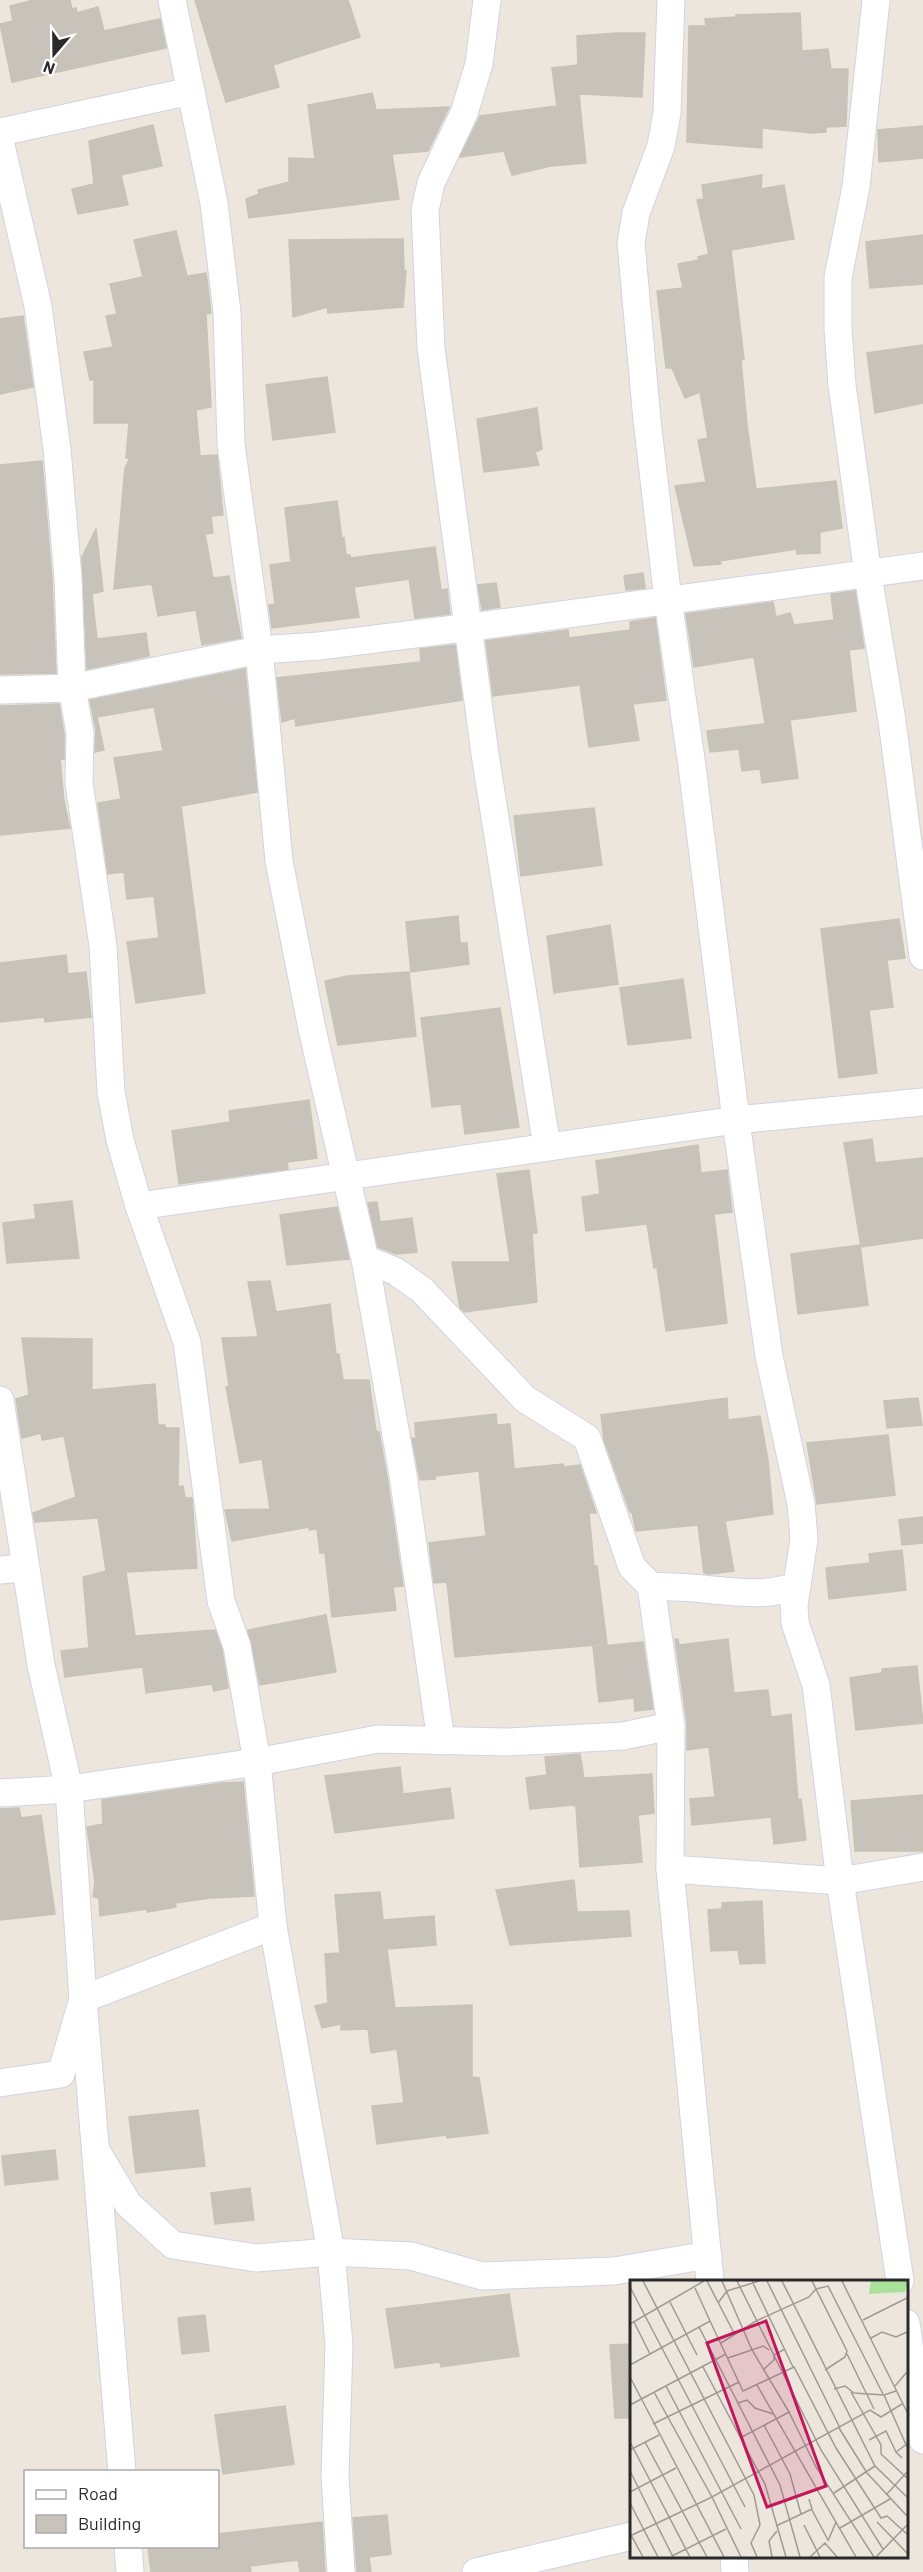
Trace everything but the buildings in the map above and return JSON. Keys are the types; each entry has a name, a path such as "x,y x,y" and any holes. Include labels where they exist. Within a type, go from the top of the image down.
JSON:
{"street":[{"path":"172,0 214,203 227,312 231,444 259,650 279,861 312,1029 365,1259 403,1475 441,1741"},
{"path":"487,0 479,64 464,113 431,183 425,210 432,365 467,628 547,1147"},
{"path":"671,0 667,113 661,146 636,213 631,243 647,420 668,600 692,766 736,1120 769,1356 801,1504 804,1539 794,1605 795,1623 816,1685 840,1881 900,2280"},
{"path":"876,0 856,187 838,277 838,330 842,385 868,576 892,721 923,956"},
{"path":"0,132 191,91"},
{"path":"0,141 38,306 57,449 68,578 72,688 80,733 79,783 103,946 111,1092 120,1140 139,1206 187,1342 220,1601 237,1646 257,1762 273,1926 331,2252 339,2345 335,2476 341,2572"},
{"path":"0,690 72,688 259,650 319,646 467,628 668,600 868,576 923,566"},
{"path":"139,1206 228,1195 345,1175 736,1120 923,1102"},
{"path":"95,2148 128,2204 173,2245 256,2258 331,2252 411,2256 482,2276 709,2268 670,1869 671,1726 651,1586 632,1568 588,1438 525,1399 422,1290 395,1272 365,1259"},
{"path":"0,1400 13,1569 41,1665 69,1789 82,1999 122,2470"},
{"path":"651,1586 711,1589 747,1595 778,1592 797,1586"},
{"path":"0,1793 69,1789 257,1762 378,1739 506,1742 623,1736 671,1726"},
{"path":"670,1869 840,1881 923,1867"},
{"path":"82,1999 273,1926"},
{"path":"0,2083 61,2074 82,1999"},
{"path":"908,2289 923,2287"},
{"path":"908,2337 923,2440"},
{"path":"476,2572 505,2570 630,2537"},
{"path":"128,2548 130,2572"},
{"path":"734,2557 735,2572"}]}
